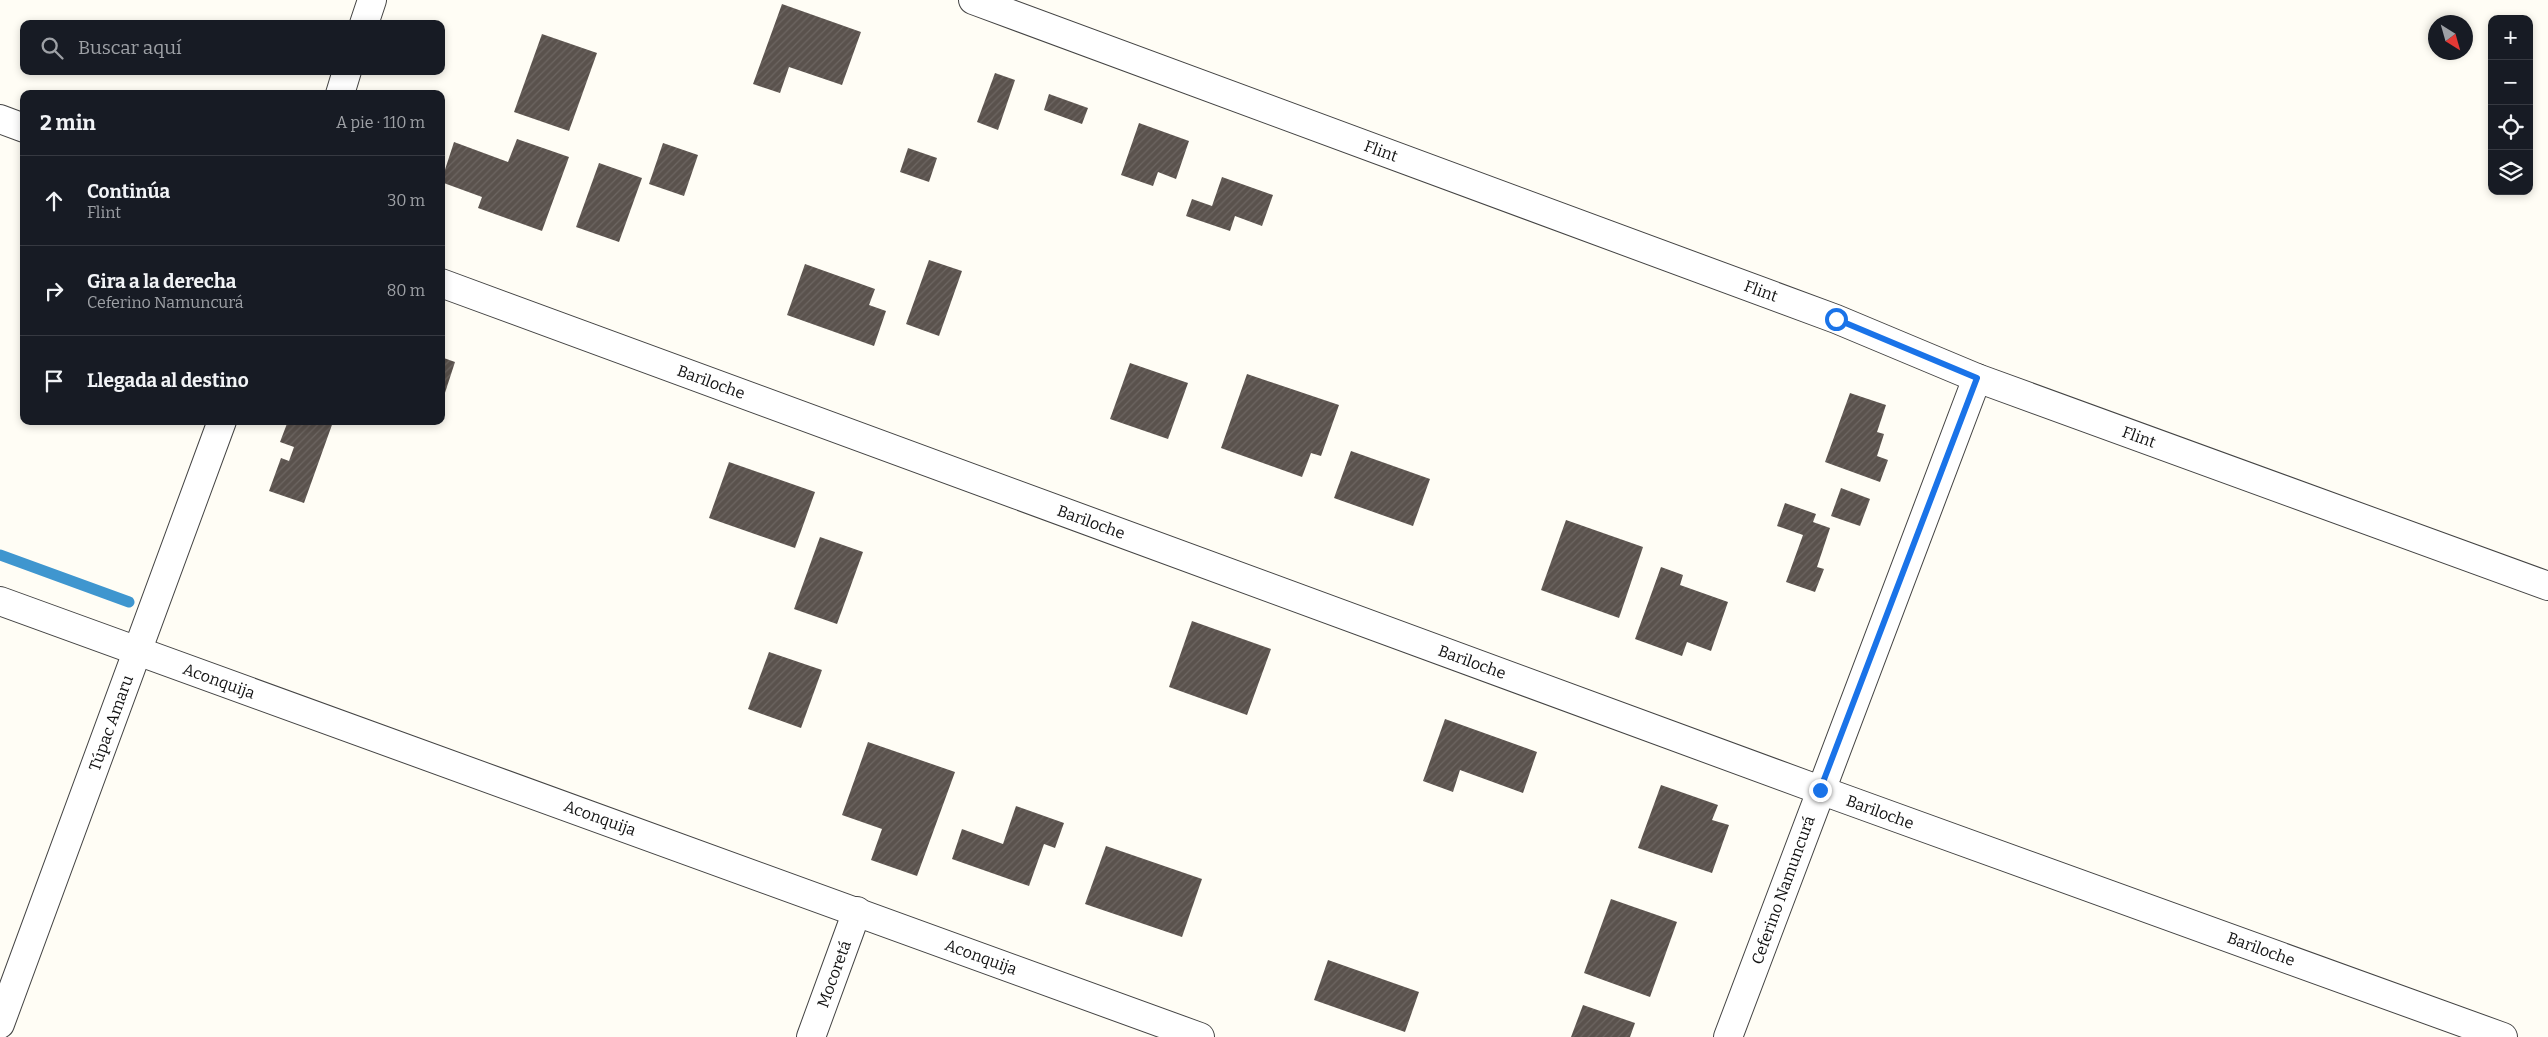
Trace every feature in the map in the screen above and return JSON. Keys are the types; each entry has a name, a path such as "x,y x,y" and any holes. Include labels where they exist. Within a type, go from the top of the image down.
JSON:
{"street":[{"path":"365,20 372,0"},
{"name":"Flint","path":"973,0 1836,319 1977,378 2548,586"},
{"path":"341,90 346,75"},
{"path":"0,119 20,126"},
{"name":"Bariloche","path":"445,284 1820,790 2503,1037"},
{"name":"Ceferino Namuncurá","path":"1728,1037 1977,378"},
{"name":"Túpac Amaru","path":"0,1024 221,425"},
{"name":"Aconquija","path":"0,601 1200,1037"},
{"name":"Mocoretá","path":"811,1037 857,911"}],"building":[{"path":"782,4 861,32 842,85 789,67 780,93 753,84"},
{"path":"542,34 597,53 569,131 514,112"},
{"path":"995,73 1015,80 998,130 977,122"},
{"path":"1049,94 1088,108 1082,124 1044,110"},
{"path":"1139,123 1189,141 1176,179 1158,172 1153,186 1121,175"},
{"path":"517,139 569,157 542,231 478,208 482,197 445,183 445,170 454,142 508,162"},
{"path":"663,143 698,155 684,196 649,184"},
{"path":"908,148 937,158 929,182 900,172"},
{"path":"599,163 642,178 619,242 576,227"},
{"path":"1222,177 1273,195 1262,226 1235,216 1230,231 1186,216 1192,199 1212,206"},
{"path":"929,260 962,271 939,336 906,324"},
{"path":"805,264 875,289 869,305 886,311 874,346 787,315"},
{"path":"445,358 455,362 445,393"},
{"path":"1130,363 1188,383 1168,439 1110,419"},
{"path":"1247,374 1339,405 1321,456 1311,453 1302,477 1221,448"},
{"path":"1850,393 1886,405 1877,432 1884,434 1877,456 1888,460 1880,482 1825,462"},
{"path":"286,425 332,425 304,503 269,491 281,458 289,461 294,447 280,442"},
{"path":"1351,451 1430,479 1413,526 1334,498"},
{"path":"729,462 815,492 795,548 709,518"},
{"path":"1841,488 1870,499 1860,526 1831,516"},
{"path":"1785,503 1816,514 1813,522 1830,528 1817,567 1824,569 1815,592 1786,582 1803,535 1777,526"},
{"path":"1566,520 1643,547 1619,618 1541,590"},
{"path":"820,537 863,552 837,624 794,609"},
{"path":"1661,567 1683,575 1680,585 1728,602 1711,651 1687,642 1682,656 1635,639"},
{"path":"1192,621 1271,649 1247,715 1169,687"},
{"path":"769,652 822,670 801,728 748,709"},
{"path":"1445,719 1537,752 1523,793 1460,770 1453,792 1423,781"},
{"path":"868,742 955,772 917,876 871,860 882,829 842,815"},
{"path":"1661,785 1718,805 1712,820 1729,825 1712,873 1638,848"},
{"path":"1016,806 1064,823 1055,848 1044,844 1029,886 952,859 962,829 1003,844"},
{"path":"1106,846 1202,879 1182,937 1085,904"},
{"path":"1611,899 1677,922 1650,997 1584,973"},
{"path":"1328,960 1419,992 1405,1032 1314,1000"},
{"path":"1583,1005 1635,1023 1630,1037 1571,1037"}],"waterway":[{"path":"0,555 129,602"}],"route":[{"path":"1820,790 1977,378 1836,319"}]}
